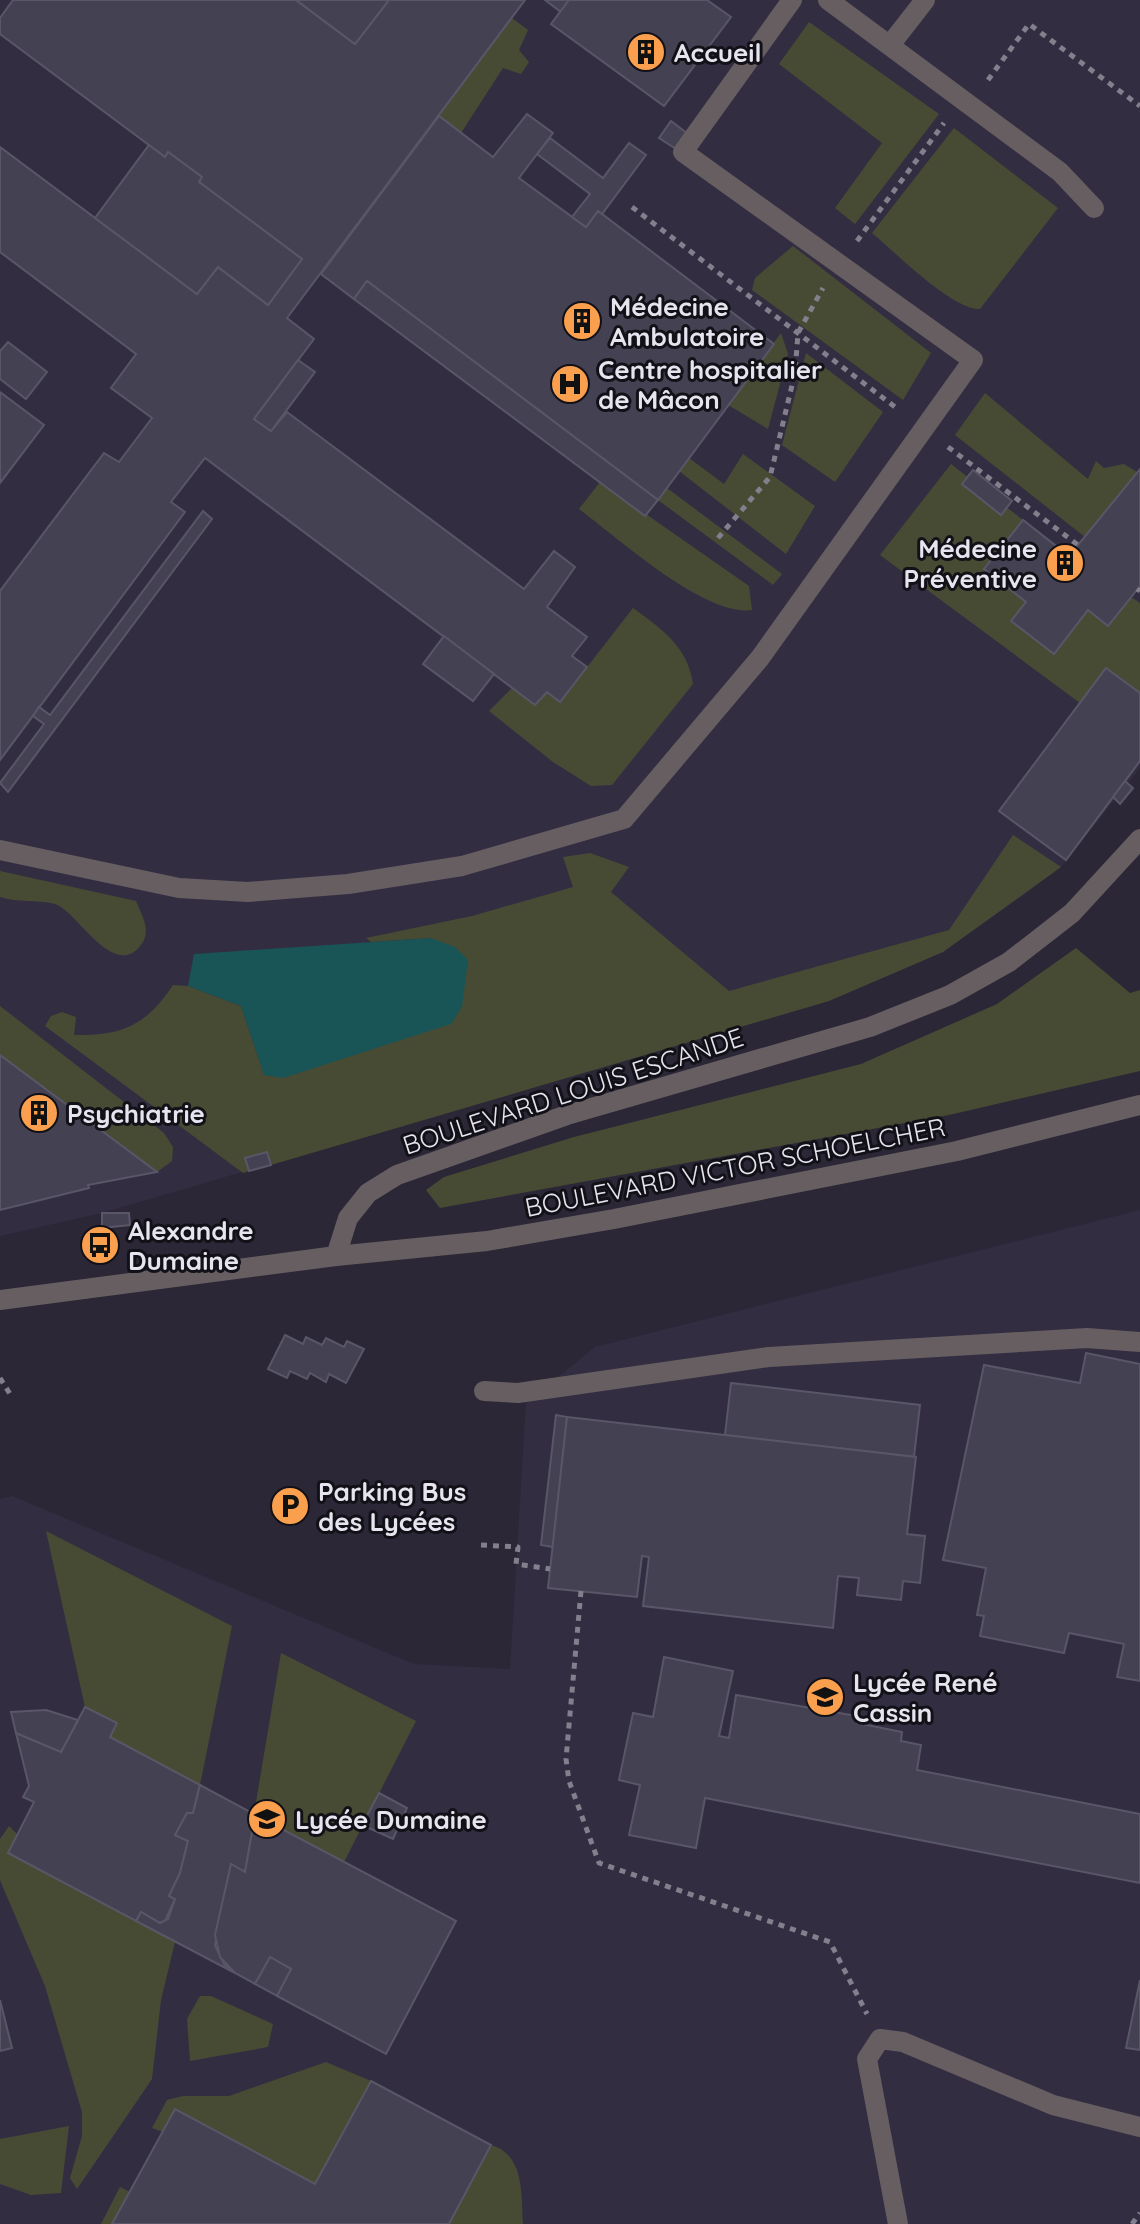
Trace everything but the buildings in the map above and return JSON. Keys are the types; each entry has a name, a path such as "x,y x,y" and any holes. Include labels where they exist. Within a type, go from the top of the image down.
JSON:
{"street":[{"path":"0,850 179,888 248,892 348,884 462,866 624,819 760,658 973,360 683,152 792,0"},
{"path":"828,0 964,104 1060,172 1094,208"},
{"path":"890,45 925,0"},
{"name":"BOULEVARD LOUIS ESCANDE","path":"336,1256 348,1218 368,1193 397,1175 567,1115 870,1027 950,995 1009,962 1072,913 1140,839"},
{"name":"BOULEVARD VICTOR SCHOELCHER","path":"336,1256 487,1241 614,1219 957,1151 1140,1105"},
{"path":"0,1300 336,1256"},
{"path":"484,1391 518,1393 769,1357 1087,1338 1140,1342"},
{"path":"898,2224 867,2059 880,2039 903,2042 1053,2105 1140,2127"}],"path":[{"path":"992,76 1029,24 1140,106"},
{"path":"632,207 1078,545"},
{"path":"0,1378 10,1394"},
{"path":"481,1545 518,1547 516,1564 550,1569"},
{"path":"581,1591 566,1759 569,1781 599,1863 830,1942 880,2039"},
{"path":"1132,2224 1140,2213"}],"shaded area":[{"name":"Centre hospitalier de Mâcon","path":"0,0 1140,0 1140,768 1061,867 1021,897 943,952 829,1001 102,1213 0,1236"},
{"path":"512,18 528,30 519,50 529,62 521,74 503,68 461,133 439,116"},
{"path":"809,22 939,114 855,224 835,208 882,143 779,64"},
{"path":"954,128 1058,208 980,309 968,307 940,290 872,233"},
{"path":"793,246 931,353 903,400 752,290 755,278"},
{"path":"781,333 788,354 768,429 728,405"},
{"path":"806,353 883,412 835,482 782,445"},
{"path":"985,393 1088,479 1096,461 1104,468 1124,464 1137,472 1085,537 955,435"},
{"path":"743,454 815,506 786,554 679,471 689,458 724,484"},
{"path":"951,464 1023,520 985,569 1026,602 1012,622 1054,654 1088,610 1108,626 1131,597 1140,603 1140,693 1106,668 1080,703 880,555"},
{"path":"600,482 749,586 752,610 733,609 687,589 638,556 579,509"},
{"path":"667,488 782,574 773,585 658,500"},
{"path":"633,608 672,640 686,659 693,684 612,785 591,786 553,762 489,711 512,688 535,705 547,692 560,702"},
{"path":"1013,835 1061,867 943,952 829,1001 271,1165 246,1158 249,1171 243,1173 45,1026 51,1016 62,1012 76,1017 74,1035 119,1030 131,1026 153,1010 173,985 188,986 241,1006 264,1074 431,938 371,942 366,938 472,916 573,887 563,857 590,853 629,867 611,892 729,991 949,930"},
{"path":"0,871 136,901 146,927 143,942 132,953 121,955 97,942 55,904 0,897"},
{"path":"431,938 455,947 468,960 462,1007 451,1024 283,1078 264,1075 241,1006 188,986 194,954"},
{"path":"1076,948 1130,993 1140,990 1140,1071 949,1115 440,1208 426,1190 444,1177 574,1137 861,1064 997,1004"},
{"path":"0,1006 164,1133 173,1147 172,1161 157,1172 0,1055"},
{"name":"Lycée René Cassin","path":"1140,1210 1140,2224 0,2224 0,1499 12,1496 414,1664 510,1669 526,1403 595,1347"},
{"path":"46,1531 232,1626 200,1785 110,1737 116,1723 85,1707"},
{"path":"281,1653 416,1721 344,1862 254,1814"},
{"path":"9,1826 17,1834 8,1853 175,1942 161,2000 152,2079 77,2189 70,2178 82,2136 82,2112 45,1986 0,1880 0,1839"},
{"path":"200,1996 211,1996 273,2024 268,2047 190,2061 187,2019"},
{"path":"326,2062 371,2081 315,2184 176,2109 163,2132 152,2128 167,2100 183,2096 229,2096"},
{"path":"69,2126 61,2193 31,2195 0,2184 0,2139"},
{"path":"491,2145 502,2150 516,2166 523,2224 449,2224"},
{"path":"120,2187 130,2192 112,2224 101,2224"}],"place":[{"name":"Accueil","path":"646,52"},
{"name":"Médecine Ambulatoire","path":"582,321"},
{"name":"Centre hospitalier de Mâcon","path":"570,384"},
{"name":"Médecine Préventive","path":"1065,563"},
{"name":"Psychiatrie","path":"39,1113"},
{"name":"Alexandre Dumaine","path":"100,1245"},
{"name":"Parking Bus des Lycées","path":"290,1506"},
{"name":"Lycée René Cassin","path":"825,1697"},
{"name":"Lycée Dumaine","path":"267,1819"}]}
